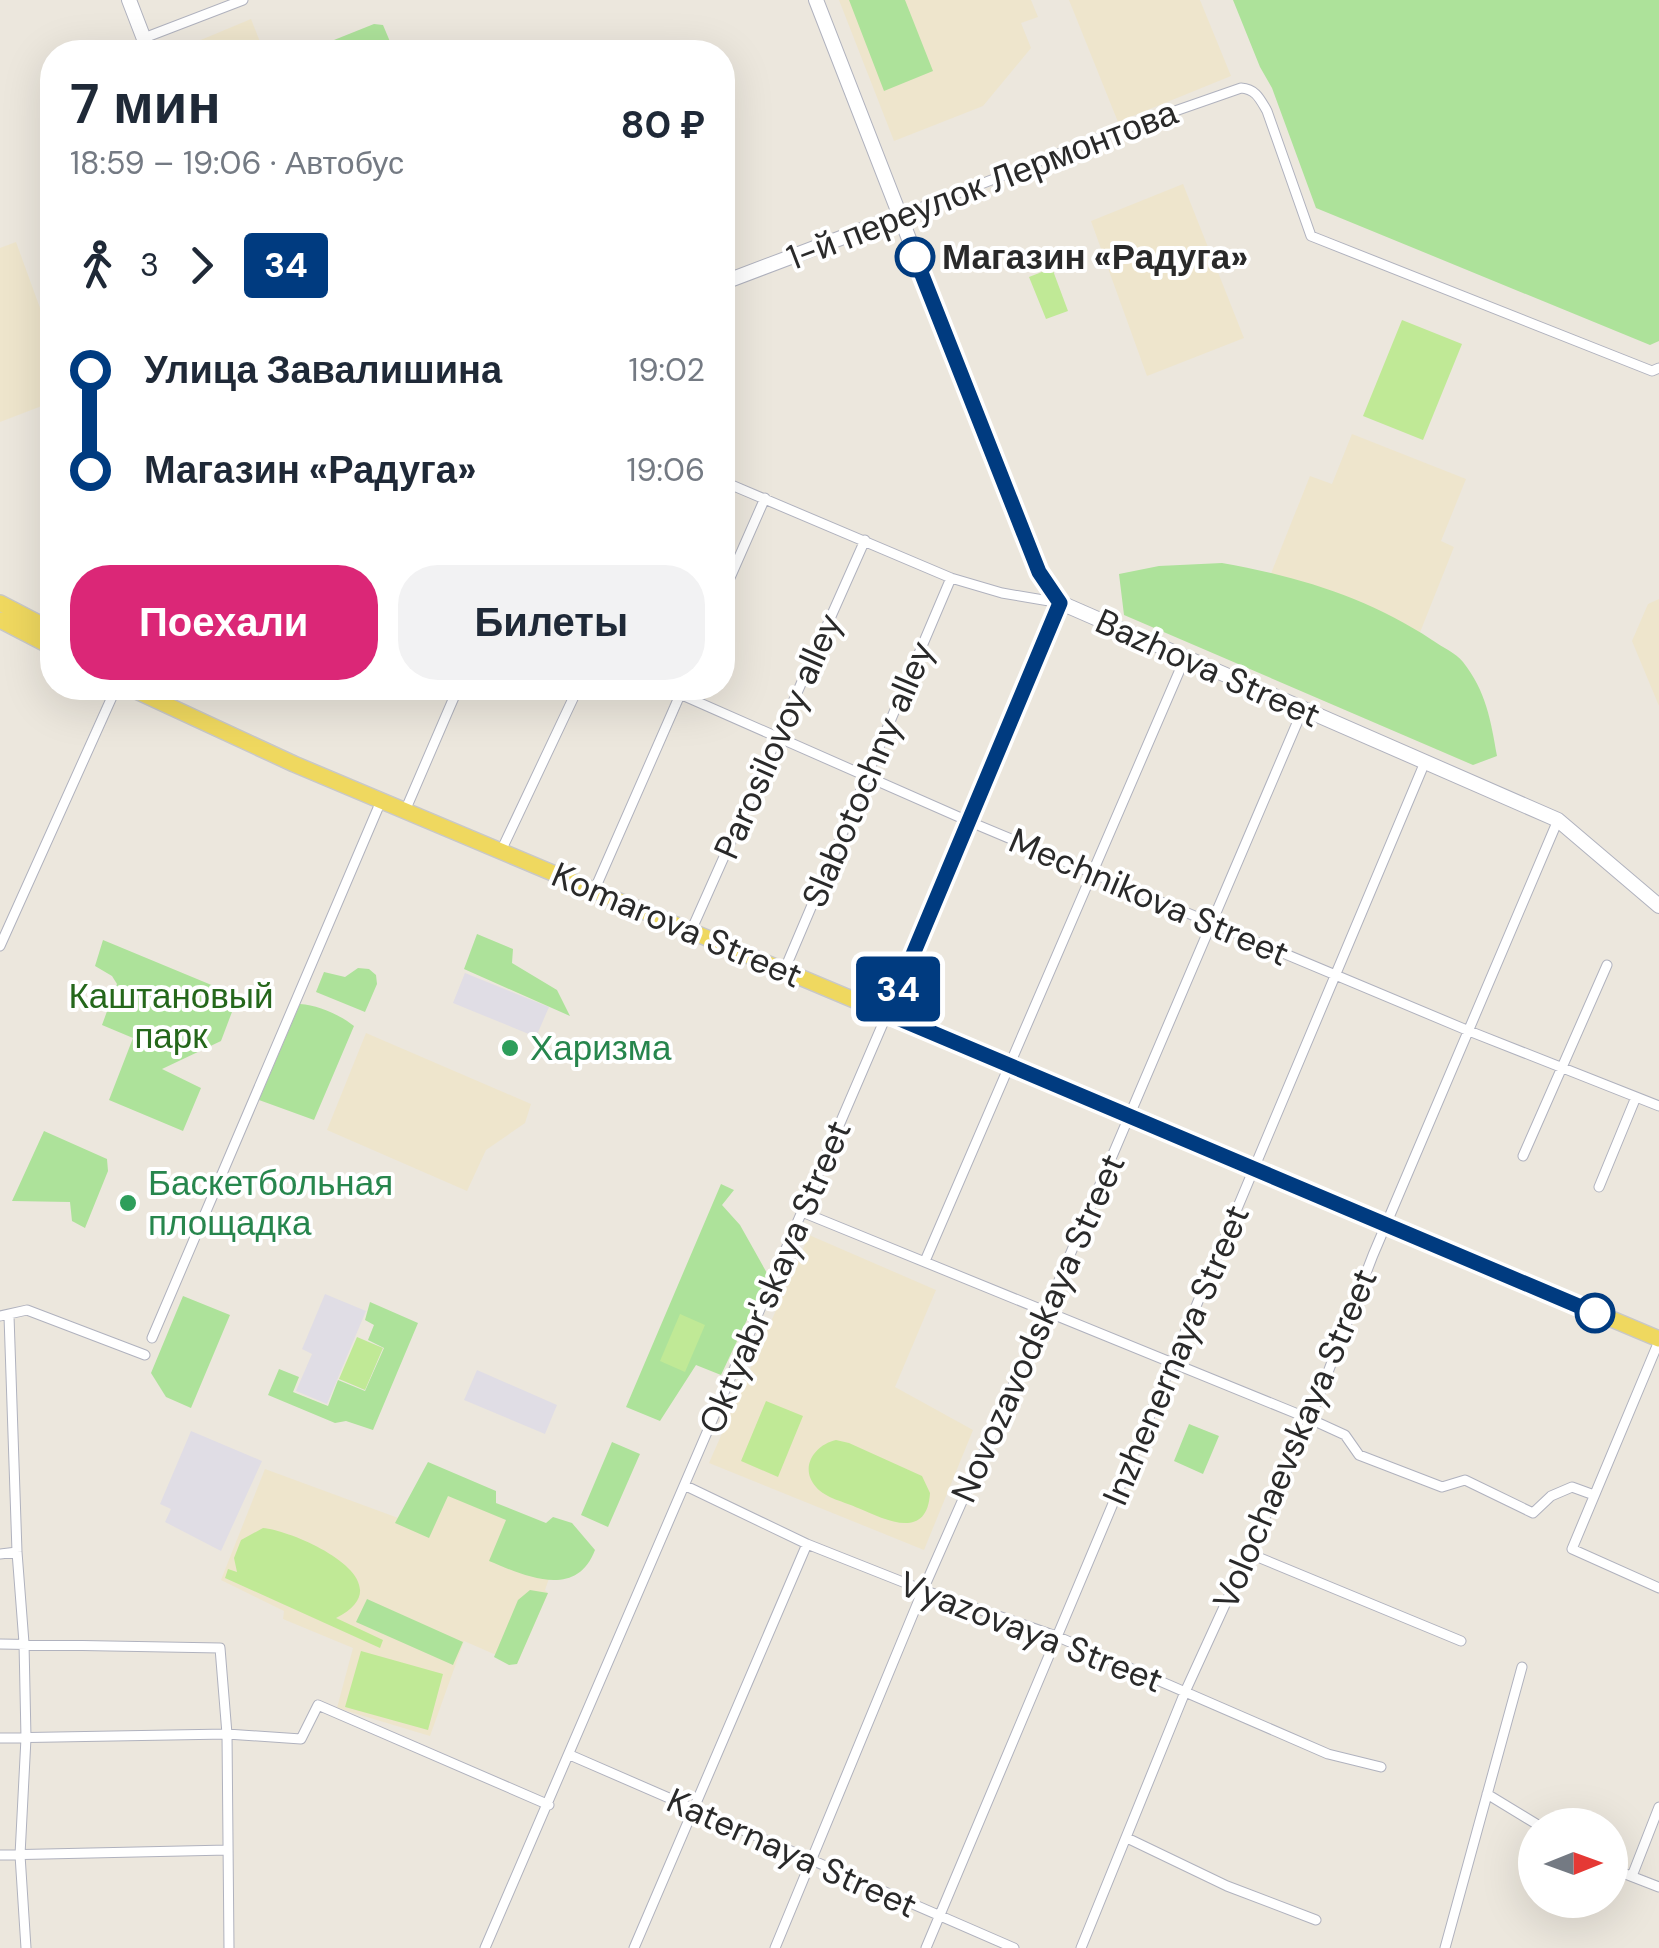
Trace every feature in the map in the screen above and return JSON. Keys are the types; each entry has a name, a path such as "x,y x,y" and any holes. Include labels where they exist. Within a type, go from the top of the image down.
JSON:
{"main road":[{"path":"129,0 144,40"},
{"name":"Bazhova Street","path":"816,0 1039,572 1060,603 1558,820 1659,906"},
{"name":"1-й переулок Лермонтова","path":"735,278 900,216"},
{"path":"0,603 40,624"},
{"name":"Oktyabr'skaya Street","path":"888,1014 1060,603"},
{"path":"0,620 40,640"},
{"name":"Komarova Street","path":"161,700 265,751 405,811 1659,1340"}],"street":[{"path":"157,40 242,0"},
{"name":"1-й переулок Лермонтова","path":"900,216 1112,132 1241,88 1258,95 1267,110 1311,236 1652,371 1659,368"},
{"path":"735,486 952,578 1002,593 1060,603"},
{"path":"735,566 765,498"},
{"name":"Parosilovoy alley","path":"692,932 864,540"},
{"name":"Slabotochny alley","path":"784,971 952,578"},
{"path":"924,1262 1185,658"},
{"path":"0,946 111,700"},
{"path":"405,811 453,700"},
{"path":"502,852 572,700"},
{"path":"594,891 678,700"},
{"name":"Mechnikova Street","path":"703,700 968,821 1659,1106"},
{"name":"Novozavodskaya Street","path":"775,1948 923,1590 1303,709"},
{"name":"Inzhenernaya Street","path":"926,1948 1424,762"},
{"path":"152,1338 380,800"},
{"name":"Volochaevskaya Street","path":"1081,1948 1185,1692 1310,1418 1386,1225 1558,820"},
{"path":"1524,1156 1607,965"},
{"name":"Oktyabr'skaya Street","path":"486,1948 888,1014"},
{"path":"1599,1187 1636,1097"},
{"path":"802,1212 1310,1418 1345,1436 1359,1455 1442,1487 1466,1480 1533,1513 1550,1496 1572,1487 1594,1495"},
{"path":"26,1948 20,1855 26,1738 24,1644 12,1428 13,1344 5,1316 27,1310 145,1355"},
{"path":"1659,1340 1572,1549 1659,1588"},
{"path":"0,1344 13,1344"},
{"path":"0,1429 12,1428"},
{"name":"Vyazovaya Street","path":"686,1486 807,1544 1056,1636 1328,1754 1381,1767"},
{"path":"634,1948 807,1544"},
{"path":"0,1554 17,1552"},
{"path":"1248,1553 1461,1641"},
{"path":"0,1644 220,1648 227,1734 229,1948"},
{"path":"1445,1948 1522,1667"},
{"path":"0,1738 227,1734 301,1739 318,1705 549,1805"},
{"name":"Katernaya Street","path":"570,1755 1014,1948"},
{"path":"1487,1794 1518,1813"},
{"path":"1632,1876 1659,1807"},
{"path":"1127,1838 1316,1920"},
{"path":"0,1855 228,1850"},
{"path":"1628,1875 1659,1887"}],"shaded area":[{"path":"839,0 1031,0 1038,17 1021,23 1031,48 983,106 894,141"},
{"path":"1069,0 1200,0 1231,76 1118,122"},
{"path":"251,19 259,40 201,40"},
{"path":"1183,184 1244,338 1147,376 1091,221"},
{"path":"16,242 40,308 40,407 0,422 0,248"},
{"path":"1352,434 1466,479 1441,541 1454,547 1407,665 1258,606 1310,476 1332,484"},
{"path":"1659,599 1659,706 1632,641 1648,604"},
{"path":"465,973 549,1007 536,1037 453,1003"},
{"path":"366,1033 531,1104 525,1123 486,1150 467,1191 327,1130"},
{"path":"809,1235 936,1290 895,1387 973,1430 924,1550 709,1463"},
{"path":"325,1294 366,1311 327,1404 296,1391 312,1354 302,1349"},
{"path":"477,1370 557,1405 545,1434 464,1400"},
{"path":"191,1431 262,1461 221,1551 165,1522 171,1509 160,1504"},
{"path":"265,1469 420,1526 439,1485 564,1535 545,1590 548,1593 517,1664 464,1641 430,1736 337,1708 353,1648 283,1619 284,1611 221,1580"}],"green space":[{"path":"849,0 905,0 933,71 884,91"},
{"path":"1233,0 1659,0 1659,341 1650,345 1316,208 1272,88"},
{"path":"374,24 383,25 389,40 334,40"},
{"path":"1052,268 1068,311 1046,319 1029,277"},
{"path":"1402,320 1462,344 1423,440 1363,416"},
{"path":"1222,563 1304,582 1357,601 1408,625 1453,653 1471,673 1482,695 1497,756 1473,765 1124,615 1119,574 1159,566"},
{"path":"477,934 513,949 512,963 557,990 570,1016 464,969"},
{"name":"Каштановый парк","path":"103,940 238,996 221,1041 162,1069 201,1088 183,1131 109,1100 133,1038 102,1025 117,984 112,976 95,966"},
{"path":"358,968 369,969 376,975 377,984 365,1012 316,992 324,972 345,977"},
{"path":"300,1004 328,1011 354,1026 314,1120 259,1100"},
{"path":"44,1131 107,1159 108,1171 85,1228 72,1221 70,1202 12,1201"},
{"path":"721,1184 734,1190 722,1205 740,1225 768,1275 721,1375 696,1365 660,1421 626,1407"},
{"path":"183,1296 230,1315 191,1408 166,1397 151,1373"},
{"path":"370,1302 418,1323 373,1430 346,1421 335,1423 268,1395 279,1369 299,1377 293,1392 328,1406 338,1380 365,1391 384,1348 368,1340 374,1325 365,1320"},
{"path":"680,1314 705,1325 685,1372 660,1361"},
{"path":"357,1337 383,1348 365,1390 339,1379"},
{"path":"766,1401 803,1416 778,1477 741,1461"},
{"path":"1189,1424 1219,1436 1203,1474 1174,1461"},
{"path":"836,1440 922,1476 930,1493 921,1518 903,1523 891,1521 820,1491 811,1480 811,1458 821,1447"},
{"path":"612,1442 640,1454 608,1527 581,1515"},
{"path":"428,1462 496,1491 496,1503 546,1523 553,1517 572,1523 595,1550 575,1575 548,1580 489,1561 506,1520 448,1496 429,1538 395,1523"},
{"path":"263,1528 320,1548 354,1574 360,1589 355,1604 336,1618 383,1640 380,1648 225,1578 228,1569 237,1572 234,1558 241,1540"},
{"path":"530,1590 548,1593 517,1664 509,1665 494,1657 518,1600"},
{"path":"367,1599 463,1642 453,1665 356,1622"},
{"path":"361,1651 443,1674 428,1730 345,1707"}],"bus line":[{"name":"34","path":"915,257 1039,572 1060,603 888,1014 1595,1313"}],"place":[{"name":"Магазин «Радуга»","path":"915,257"},
{"name":"Харизма","path":"510,1048"},
{"name":"Баскетбольная площадка","path":"128,1203"}]}
